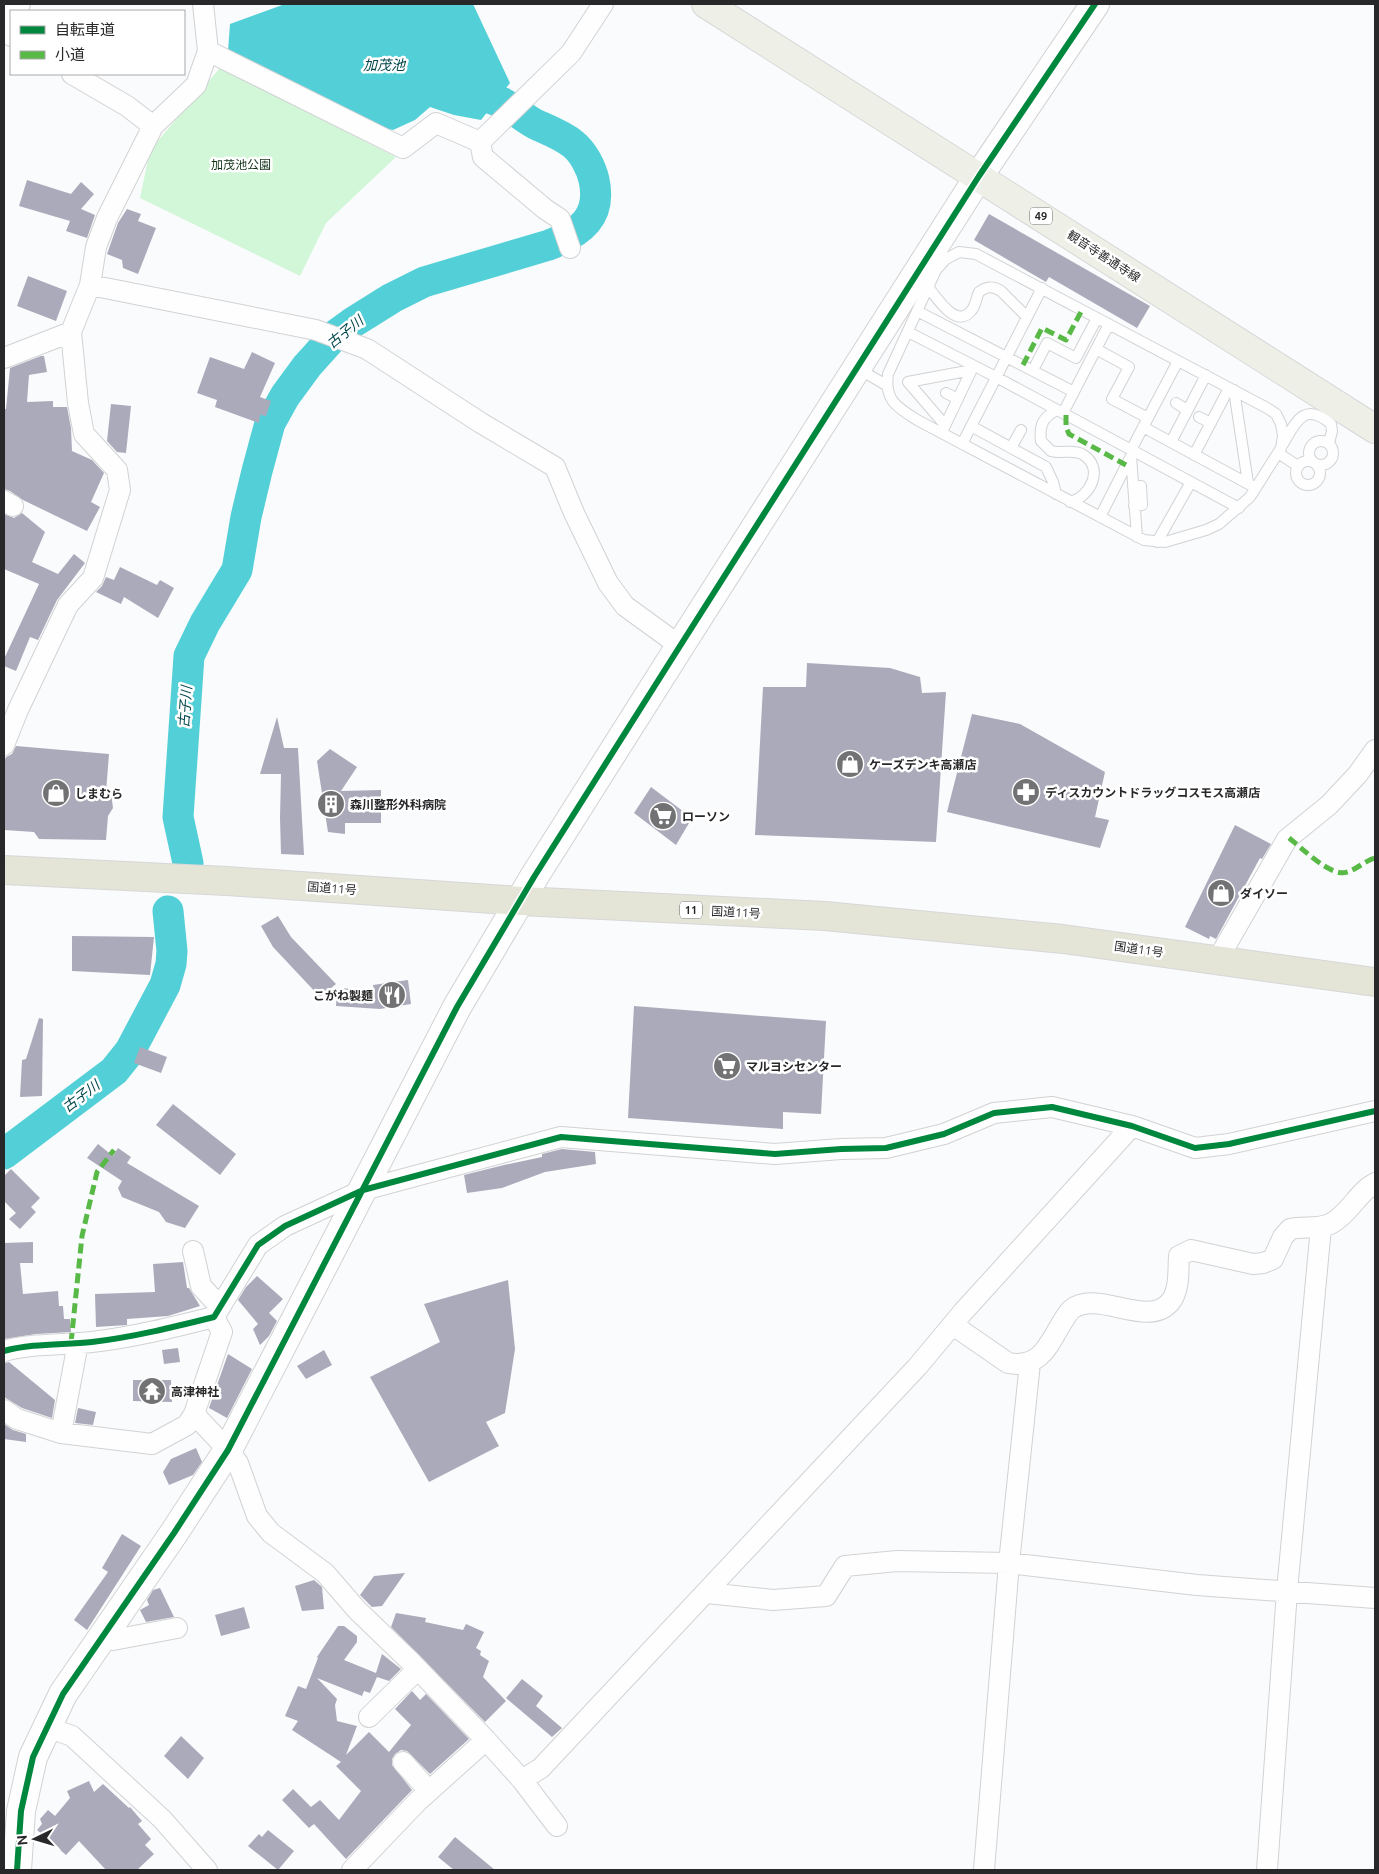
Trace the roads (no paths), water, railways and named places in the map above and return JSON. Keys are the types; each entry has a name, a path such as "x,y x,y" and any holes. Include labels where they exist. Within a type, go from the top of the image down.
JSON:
{"highway":[{"name":"国道11号","path":"4,870 227,881 521,901 835,917 1063,939 1375,982"}],"main road":[{"name":"観音寺善通寺線","path":"717,6 1375,429"}],"street":[{"path":"4,745 11,706 68,605 92,578 120,490 117,470 84,434 78,403 71,332 90,285 96,247 107,218 153,126 196,86 208,52 203,4"},
{"path":"480,142 571,53 603,4"},
{"path":"17,1870 21,1811 33,1757 63,1694 228,1450 456,1007 680,646 979,176 1095,4"},
{"path":"208,52 402,148 436,124 480,142"},
{"path":"74,75 127,106 153,126"},
{"path":"480,142 484,157 545,209 560,219 570,248"},
{"path":"90,285 316,330 367,349 481,423 555,467 574,513 608,583 625,606 680,646"},
{"path":"4,358 71,332"},
{"path":"1218,959 1287,839 1330,805 1358,774 1375,750"},
{"path":"4,1350 19,1346 78,1342 151,1332 217,1312 258,1245 286,1226 363,1190 561,1137 775,1154 886,1148 944,1134 994,1113 1052,1107 1132,1126 1195,1148 1229,1144 1375,1111"},
{"path":"522,1780 541,1768 707,1593 886,1401 1132,1126"},
{"path":"953,1325 1008,1364 1030,1363 1043,1353 1071,1309 1079,1305 1091,1303 1135,1311 1153,1310 1163,1307 1172,1300 1176,1289 1180,1256 1184,1252 1191,1250 1253,1264 1263,1263 1273,1258 1283,1237 1290,1229 1321,1227 1338,1219 1366,1188 1375,1183"},
{"path":"1268,1870 1288,1591 1321,1227"},
{"path":"4,1410 17,1419 61,1433 152,1444 187,1425 194,1414 222,1332 217,1312 201,1286 192,1251"},
{"path":"61,1433 78,1342"},
{"path":"984,1870 1009,1563 1030,1363"},
{"path":"194,1414 238,1463 257,1516 271,1533 325,1573 357,1610 418,1669 486,1740 522,1780 557,1826"},
{"path":"707,1593 773,1600 826,1596 845,1566 897,1561 1009,1563 1197,1585 1375,1598"},
{"path":"103,1636 114,1640 177,1628"},
{"path":"369,1717 418,1669"},
{"path":"47,1728 72,1736 162,1819 207,1870"},
{"path":"352,1870 429,1791 486,1740"},
{"path":"403,1762 429,1791"}],"lane":[{"path":"943,429 918,421 897,406 889,398 886,385 888,374 936,270 946,259 959,252 976,254 1267,408 1276,414 1281,424 1283,436 1279,451"},
{"path":"928,287 950,313 956,317 963,317 968,314 972,310 979,292 990,287 1001,291 1027,317"},
{"path":"962,444 1042,288"},
{"path":"917,311 1074,392"},
{"path":"1033,370 1046,343 1076,358 1097,318"},
{"path":"1070,502 1078,500 1086,494 1092,482 1093,467 1086,457 1080,453 1051,451 1041,441 1040,426 1044,419 1060,411 1074,392 1109,324"},
{"path":"908,332 973,368 996,377 1060,411 1132,452 1239,508"},
{"path":"1096,349 1129,367 1112,399 1171,442 1252,486"},
{"path":"1100,517 1145,422 1178,361"},
{"path":"858,368 886,385"},
{"path":"943,429 973,368"},
{"path":"973,368 908,382 943,429 962,444 1144,540 1157,542 1180,539 1219,524 1239,508 1252,486 1279,451 1297,420 1305,414 1313,414 1324,418 1331,424 1332,431 1329,443 1334,452 1330,462 1320,465 1314,463 1307,461 1298,466 1295,473 1303,485 1311,485 1317,482 1320,475 1319,468 1314,463 1309,454 1312,444 1322,441 1329,443"},
{"path":"1171,442 1206,375"},
{"path":"1194,455 1210,423 1231,389"},
{"path":"1231,389 1252,486"},
{"path":"946,393 958,399"},
{"path":"1176,403 1187,410"},
{"path":"1199,417 1210,423"},
{"path":"971,426 1046,467 1056,494"},
{"path":"1011,448 1022,430"},
{"path":"1279,451 1298,466"},
{"path":"1132,452 1136,537"},
{"path":"1157,542 1191,482"}],"water":[{"name":"加茂池","path":"285,4 473,4 510,83 481,120 454,115 430,107 415,120 393,130 350,121 228,51 230,24"}],"waterway":[{"name":"古子川","path":"188,863 178,817 189,656 205,623 237,570 246,517 270,423 285,396 307,366 334,336 392,298 424,282 549,245 571,235 586,222 592,213 596,193 594,180 586,160 577,147 555,133 535,124 503,103 456,86"},
{"name":"古子川","path":"4,1154 114,1071 130,1051 165,985 171,964 172,951 168,911"}],"place":[{"name":"ケーズデンキ高瀬店","path":"850,764"},
{"name":"ディスカウントドラッグコスモス高瀬店","path":"1026,792"},
{"name":"しまむら","path":"56,793"},
{"name":"森川整形外科病院","path":"331,804"},
{"name":"ローソン","path":"663,816"},
{"name":"ダイソー","path":"1221,893"},
{"name":"こがね製麺","path":"392,995"},
{"name":"マルヨシセンター","path":"727,1066"},
{"name":"高津神社","path":"152,1391"}],"park label":[{"name":"加茂池公園","path":"241,164"}]}
